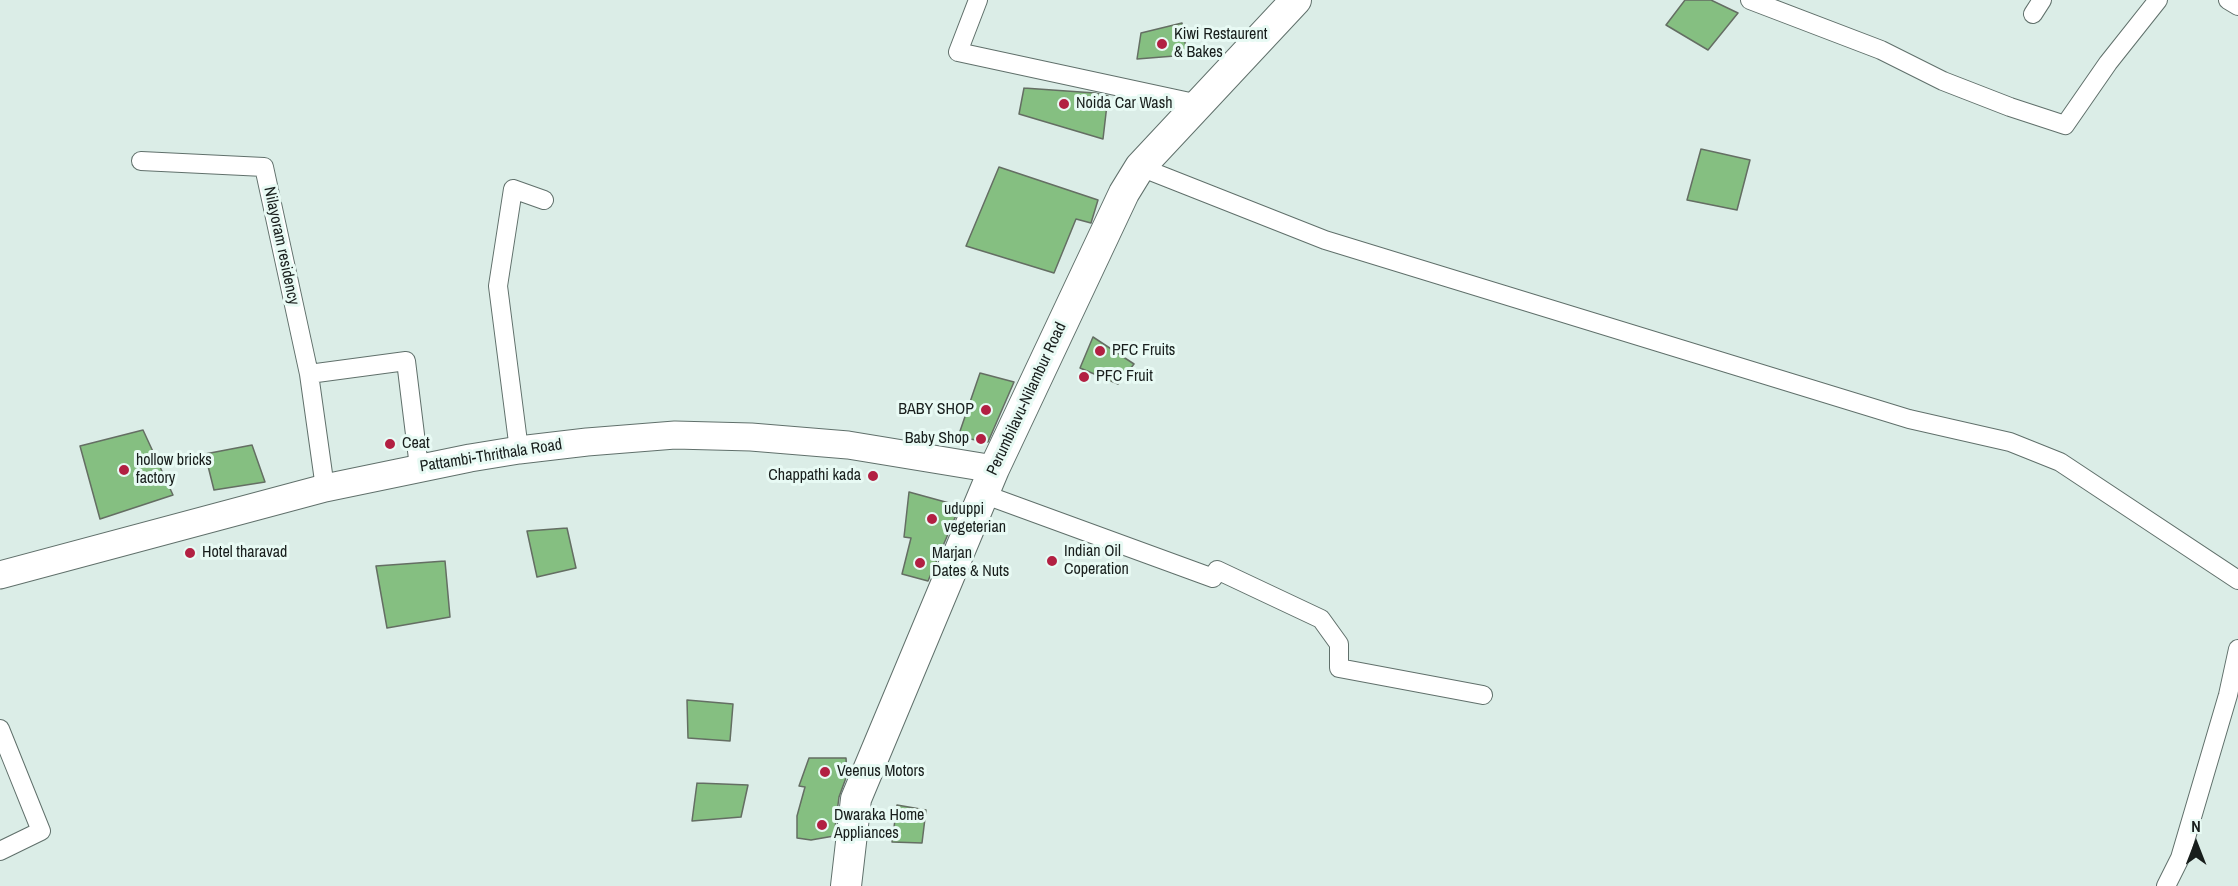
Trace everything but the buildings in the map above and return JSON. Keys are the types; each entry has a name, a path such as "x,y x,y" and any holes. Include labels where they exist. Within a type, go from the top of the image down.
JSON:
{"main road":[{"name":"Perumbilavu-Nilambur Road","path":"846,886 856,799 988,481 1124,192 1140,167 1296,0"},
{"name":"Pattambi-Thrithala Road","path":"0,574 325,488 419,467 519,450 675,435 751,437 848,446 988,481"}],"street":[{"path":"978,0 958,52 1198,104"},
{"path":"1750,0 1881,50 1943,81 2065,125 2108,63 2158,0"},
{"path":"2228,0 2238,6"},
{"name":"Nilayoram residency","path":"141,160 264,166 309,374 325,488"},
{"path":"1140,167 1325,240 1909,419 2010,442 2060,462 2238,580"},
{"path":"519,450 498,286 513,189 544,200"},
{"path":"309,374 406,361 419,467"},
{"path":"988,481 1213,578 1217,570 1321,619 1339,644 1339,668 1483,695"},
{"path":"2166,886 2180,858 2228,695 2238,649"},
{"path":"0,729 41,831 0,852"}],"place":[{"name":"Kiwi Restaurent & Bakes","path":"1162,44"},
{"name":"Noida Car Wash","path":"1064,104"},
{"name":"PFC Fruits","path":"1100,351"},
{"name":"PFC Fruit","path":"1084,377"},
{"name":"BABY SHOP","path":"986,410"},
{"name":"Baby Shop","path":"981,439"},
{"name":"Ceat","path":"390,444"},
{"name":"hollow bricks factory","path":"124,470"},
{"name":"Chappathi kada","path":"873,476"},
{"name":"uduppi vegeterian","path":"932,519"},
{"name":"Hotel tharavad","path":"190,553"},
{"name":"Indian Oil Coperation","path":"1052,561"},
{"name":"Marjan Dates & Nuts","path":"920,563"},
{"name":"Veenus Motors","path":"825,772"},
{"name":"Dwaraka Home Appliances","path":"822,825"}]}
